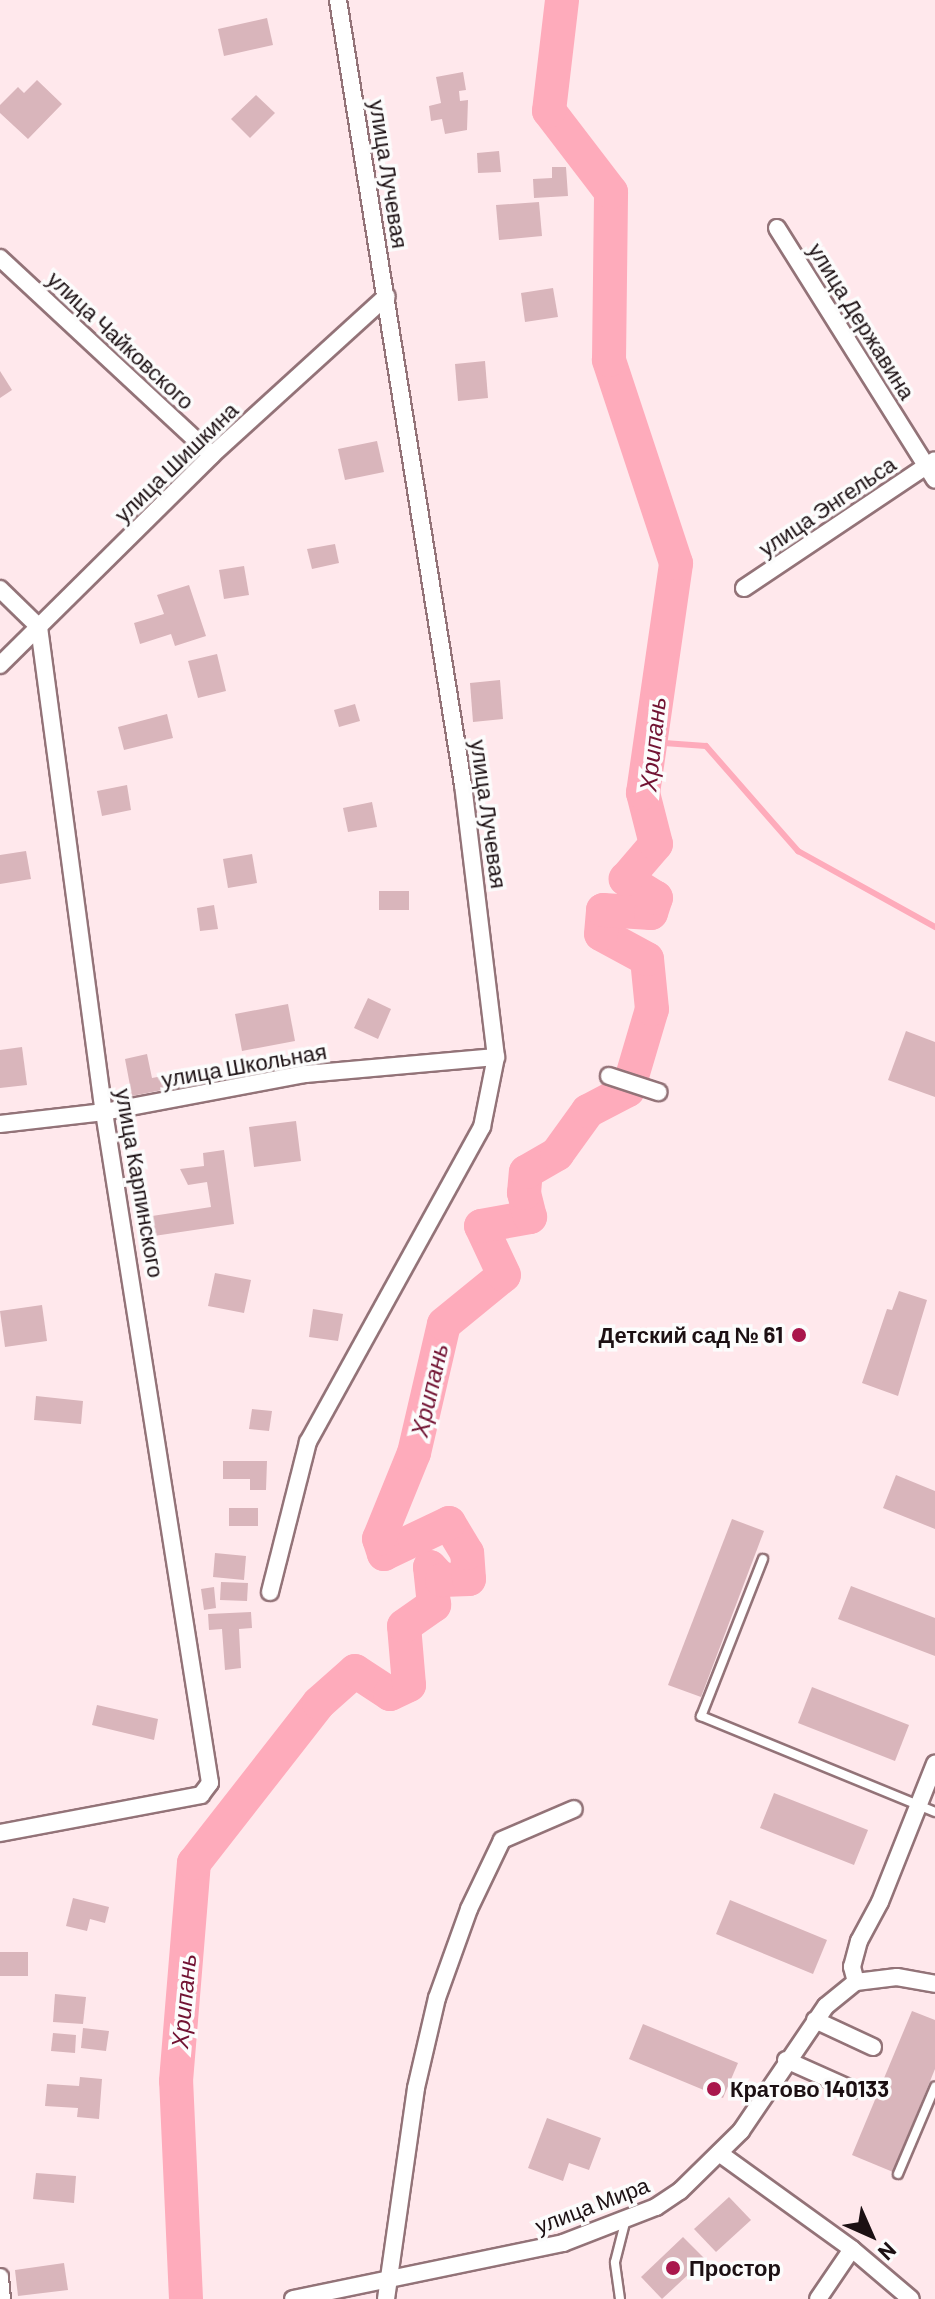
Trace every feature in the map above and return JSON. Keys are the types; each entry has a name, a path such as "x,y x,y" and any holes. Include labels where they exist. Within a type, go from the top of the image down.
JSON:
{"street":[{"name":"улица Лучевая","path":"270,1592 308,1442 482,1127 496,1057 463,785 338,0"},
{"name":"улица Державина","path":"777,228 932,469"},
{"name":"улица Чайковского","path":"0,258 212,455"},
{"name":"улица Шишкина","path":"0,665 212,455 387,296"},
{"name":"улица Энгельса","path":"744,588 932,469"},
{"path":"0,589 39,627"},
{"name":"улица Карпинского","path":"0,1833 201,1795 210,1783 104,1112 39,627"},
{"name":"улица Школьная","path":"0,1124 104,1112 305,1074 496,1057"},
{"path":"609,1076 658,1092"},
{"path":"935,1764 880,1902 859,1941 852,1967 856,1982 897,1977 935,1984"},
{"path":"386,2299 416,2088 437,1998 469,1909 502,1840 574,1809"},
{"name":"улица Мира","path":"293,2299 563,2243 627,2218 680,2191 741,2131 815,2020 856,1982"},
{"path":"815,2020 873,2047"},
{"path":"786,2060 853,2090"},
{"path":"719,2153 852,2249 911,2299"},
{"path":"818,2299 852,2249"},
{"path":"0,2277 2,2299"}],"lane":[{"path":"763,1559 701,1716 935,1812"},
{"path":"898,2174 935,2087"},
{"path":"620,2299 615,2262 627,2218"}],"building":[{"path":"267,18 273,45 224,56 218,29"},
{"path":"463,72 466,90 459,91 460,101 468,100 467,130 445,134 442,119 431,121 429,106 441,103 436,77"},
{"path":"37,80 62,104 28,139 0,113 0,105 18,87 24,93"},
{"path":"256,95 275,113 250,138 231,119"},
{"path":"499,151 501,172 478,173 477,153"},
{"path":"552,167 566,167 568,196 534,198 533,179 552,178"},
{"path":"539,202 542,236 499,240 496,205"},
{"path":"553,288 558,317 525,322 521,293"},
{"path":"485,361 488,398 458,401 455,364"},
{"path":"0,371 12,390 0,398"},
{"path":"377,441 384,472 345,480 338,449"},
{"path":"335,544 339,563 312,569 307,549"},
{"path":"244,566 249,595 224,599 219,570"},
{"path":"189,585 206,636 175,646 171,634 140,644 134,623 164,614 157,595"},
{"path":"217,654 226,691 198,698 188,661"},
{"path":"500,680 503,719 473,722 470,683"},
{"path":"355,704 360,721 339,727 334,710"},
{"path":"167,714 173,738 124,750 118,727"},
{"path":"127,785 131,810 102,816 97,791"},
{"path":"372,802 377,827 348,832 343,808"},
{"path":"26,851 31,879 0,884 0,855"},
{"path":"252,854 257,883 228,888 223,859"},
{"path":"379,891 409,891 409,910 379,910"},
{"path":"214,905 218,929 200,931 197,908"},
{"path":"368,998 391,1009 378,1039 354,1028"},
{"path":"288,1004 295,1041 242,1051 235,1014"},
{"path":"906,1031 935,1042 935,1097 888,1080"},
{"path":"22,1047 27,1085 0,1088 0,1050"},
{"path":"147,1054 152,1078 179,1073 182,1086 132,1096 125,1059"},
{"path":"296,1121 301,1161 254,1167 249,1127"},
{"path":"224,1150 234,1224 154,1236 152,1216 211,1207 207,1182 188,1185 180,1169 204,1166 203,1153"},
{"path":"215,1273 251,1280 244,1313 208,1306"},
{"path":"899,1291 927,1300 898,1396 862,1383 887,1309 892,1310"},
{"path":"42,1305 47,1341 5,1347 0,1311"},
{"path":"313,1309 343,1314 338,1341 309,1337"},
{"path":"36,1396 83,1401 81,1424 34,1420"},
{"path":"252,1409 272,1411 269,1431 249,1429"},
{"path":"223,1461 267,1461 266,1490 250,1490 250,1479 223,1479"},
{"path":"896,1475 935,1491 935,1529 883,1508"},
{"path":"229,1508 258,1508 258,1526 229,1526"},
{"path":"732,1519 764,1531 701,1697 668,1685"},
{"path":"215,1553 246,1556 244,1580 213,1577"},
{"path":"221,1582 248,1583 247,1601 220,1600"},
{"path":"851,1586 935,1618 935,1656 838,1619"},
{"path":"214,1587 216,1608 204,1610 201,1589"},
{"path":"251,1612 252,1628 239,1629 241,1668 225,1670 222,1629 209,1630 208,1614"},
{"path":"812,1687 909,1725 895,1761 798,1723"},
{"path":"97,1705 158,1719 154,1740 92,1725"},
{"path":"774,1793 868,1830 854,1865 760,1828"},
{"path":"73,1898 109,1907 105,1923 90,1919 87,1931 66,1926"},
{"path":"730,1900 827,1940 813,1974 716,1934"},
{"path":"0,1952 28,1952 28,1976 0,1976"},
{"path":"55,1994 86,1997 83,2024 53,2022"},
{"path":"912,2011 935,2020 935,2069 893,2172 852,2155"},
{"path":"643,2024 738,2063 723,2098 629,2059"},
{"path":"83,2028 109,2031 106,2051 81,2048"},
{"path":"53,2033 76,2035 75,2053 51,2051"},
{"path":"80,2077 102,2079 99,2119 77,2117 78,2108 45,2106 47,2084 79,2086"},
{"path":"547,2118 601,2138 589,2170 569,2163 563,2181 528,2168"},
{"path":"36,2173 76,2176 74,2203 33,2199"},
{"path":"729,2197 751,2220 716,2252 694,2229"},
{"name":"Простор","path":"683,2237 705,2259 662,2299 641,2277"},
{"path":"64,2263 68,2290 18,2296 15,2270"}],"waterway":[{"name":"Хрипань","path":"186,2299 176,2081 194,1863 319,1703 355,1671 390,1694 409,1685 404,1626 434,1605 430,1567 442,1580 469,1579 467,1553 449,1523 384,1554 379,1539 414,1453 444,1324 504,1275 481,1226 530,1217 524,1193 526,1172 557,1154 588,1111 628,1090 652,1009 647,959 601,934 603,910 651,913 656,898 626,879 656,844 643,793 676,563 609,360 611,192 549,111 562,0"},
{"path":"650,742 706,746 798,851 935,927"}],"place":[{"name":"Детский сад № 61","path":"799,1335"},
{"name":"Кратово 140133","path":"714,2089"},
{"name":"Простор","path":"673,2268"}]}
